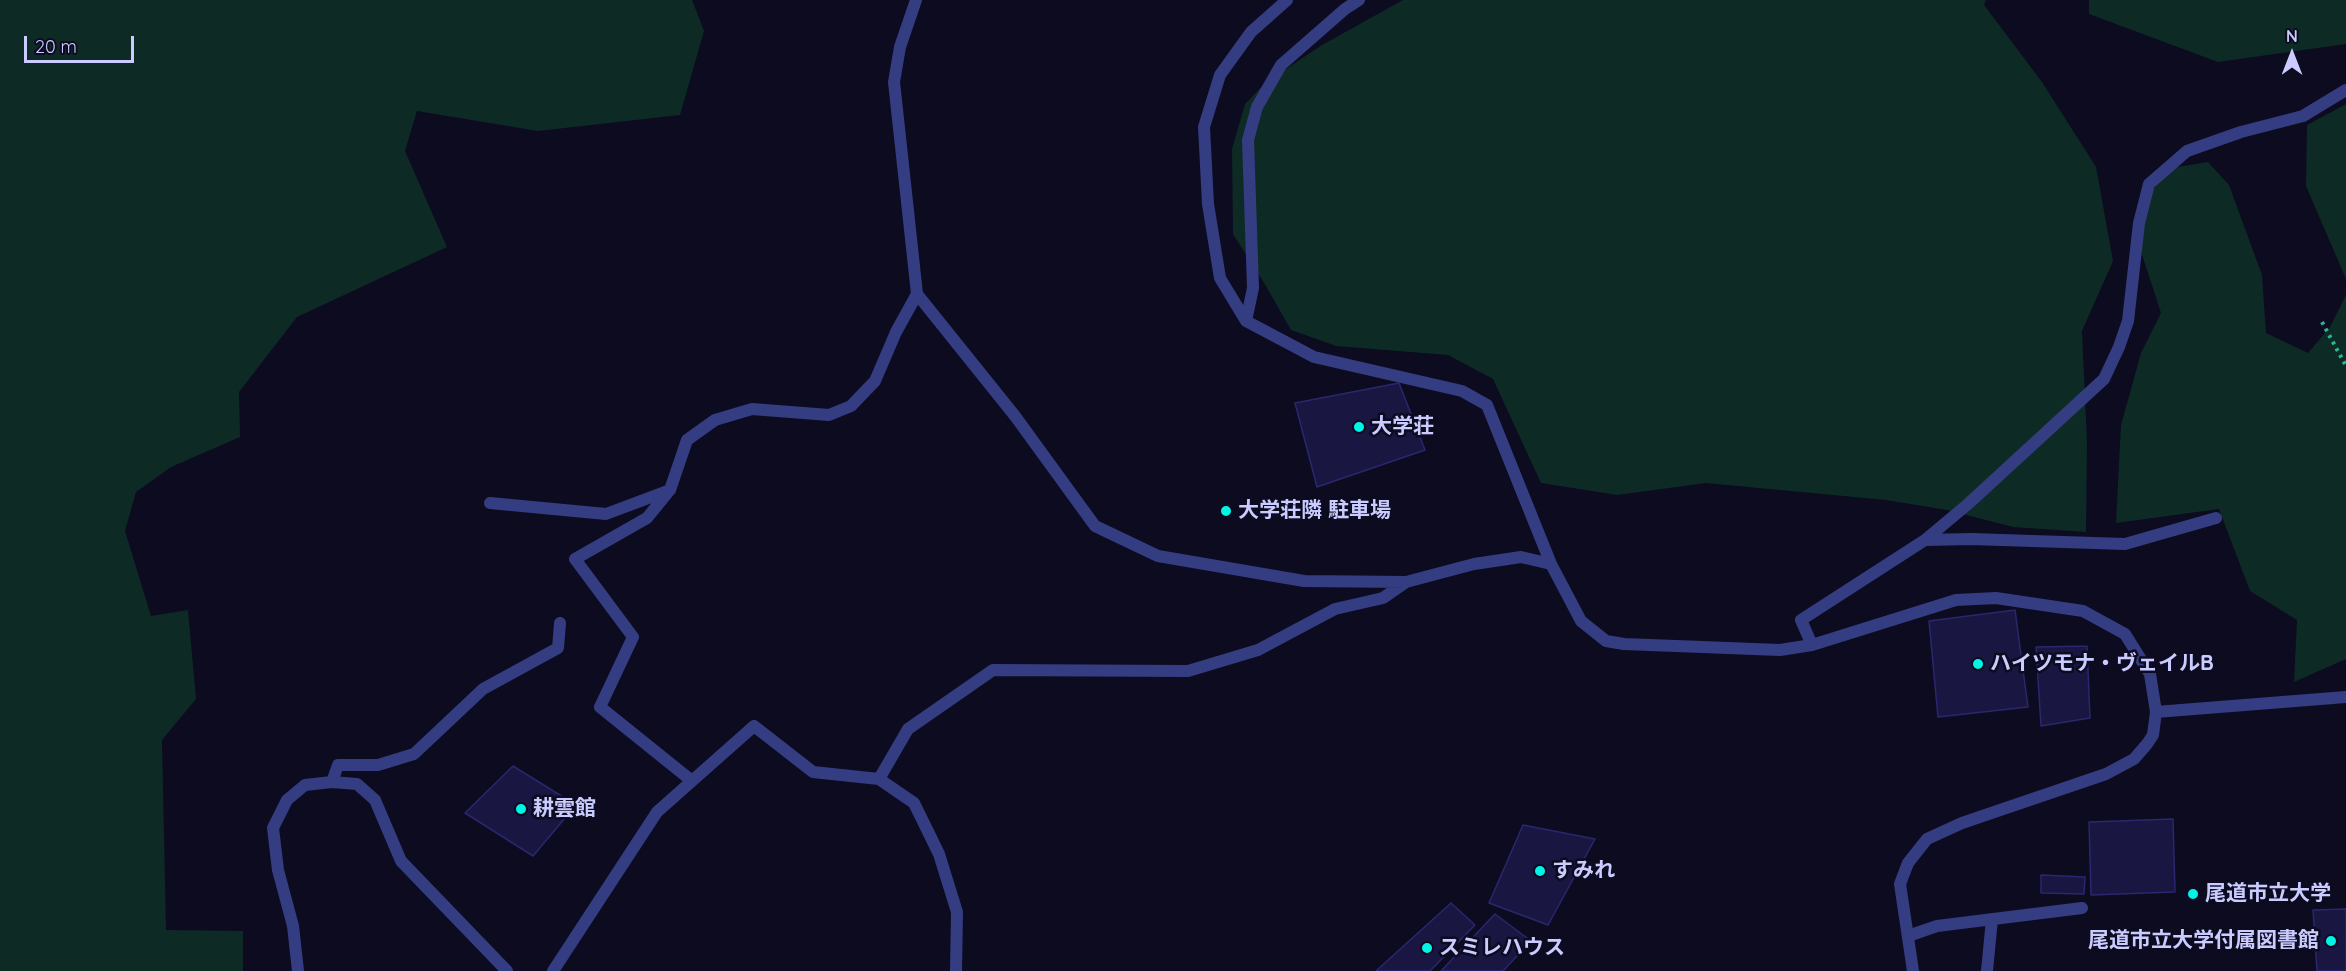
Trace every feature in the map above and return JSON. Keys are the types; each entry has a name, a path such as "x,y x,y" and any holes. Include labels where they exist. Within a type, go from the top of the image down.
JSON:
{"street":[{"path":"916,0 900,47 894,82 917,294 1015,416 1095,526 1158,556 1304,581 1406,582 1474,564 1521,557 1551,564"},
{"path":"1287,0 1251,32 1220,75 1204,127 1208,204 1220,278 1246,321 1314,357 1462,391 1487,405 1551,564 1581,621 1606,641 1624,644 1780,650 1812,645 1956,600 1996,598 2083,611 2125,634 2150,674 2156,712 2154,735 2134,759 2106,774 1962,823 1927,839 1908,862 1900,885 1913,971"},
{"path":"1246,321 1253,288 1248,140 1257,107 1281,65 1345,9 1359,0"},
{"path":"1812,645 1801,620 1925,540 1968,504 2104,379 2128,321 2139,223 2150,184 2187,151 2241,132 2303,116 2346,90"},
{"path":"692,781 600,707 633,637 575,559 647,518 670,490 687,440 715,420 752,410 829,415 851,406 875,381 896,332 917,294"},
{"path":"490,503 606,514 670,490"},
{"path":"1925,540 1971,539 2125,544 2216,518"},
{"path":"879,778 908,729 993,669 1188,671 1258,650 1335,609 1383,598 1406,582"},
{"path":"332,782 338,765 378,765 414,754 483,689 558,648 560,623"},
{"path":"2156,712 2346,697"},
{"path":"553,971 657,812 754,726 813,772 879,778 914,804 939,854 957,912 956,971"},
{"path":"298,971 293,926 278,870 273,828 287,800 305,785 332,782 357,784 375,800 401,861 507,971"},
{"path":"1908,936 1937,926 2082,908"},
{"path":"1987,971 1992,919"}],"path":[{"path":"2322,322 2346,366"}],"green space":[{"path":"0,0 692,0 704,31 680,115 538,131 417,111 405,151 447,247 297,317 239,392 240,437 171,467 136,492 125,531 151,616 188,610 196,699 162,740 166,930 243,931 243,971 0,971"},
{"path":"1403,0 1986,0 1984,5 2042,82 2096,167 2113,261 2082,331 2087,442 2086,532 2013,527 1947,510 1886,500 1706,483 1617,495 1541,483 1493,379 1448,355 1336,346 1291,330 1233,234 1232,149 1245,104 1265,83 1322,45"},
{"path":"2089,0 2346,0 2346,44 2218,62 2089,14"},
{"path":"2346,104 2346,279 2306,186 2307,125"},
{"path":"2208,162 2229,185 2262,275 2266,333 2308,353 2330,327 2346,295 2346,659 2294,682 2297,620 2250,591 2219,509 2116,523 2121,425 2141,353 2161,313 2133,227 2165,169"}],"building":[{"name":"大学荘","path":"1399,383 1425,450 1317,487 1295,403"},
{"name":"ハイツモナ・ヴェイルB","path":"2015,610 2028,707 1938,717 1929,621"},
{"path":"2087,646 2090,718 2041,726 2036,647"},
{"name":"耕雲館","path":"513,766 576,805 533,856 465,813"},
{"path":"2173,819 2175,892 2091,895 2089,822"},
{"name":"すみれ","path":"1523,825 1595,839 1548,925 1489,903"},
{"path":"2041,875 2085,877 2084,894 2041,893"},
{"name":"スミレハウス","path":"1451,903 1475,925 1430,971 1376,971"},
{"name":"尾道市立大学付属図書館","path":"2346,909 2346,971 2317,971 2313,910"},
{"path":"1495,914 1531,941 1503,971 1441,971"}],"place":[{"name":"大学荘","path":"1359,427"},
{"name":"大学荘隣 駐車場","path":"1226,511"},
{"name":"ハイツモナ・ヴェイルB","path":"1978,664"},
{"name":"耕雲館","path":"521,809"},
{"name":"すみれ","path":"1540,871"},
{"name":"尾道市立大学","path":"2193,894"},
{"name":"尾道市立大学付属図書館","path":"2331,941"},
{"name":"スミレハウス","path":"1427,948"}]}
